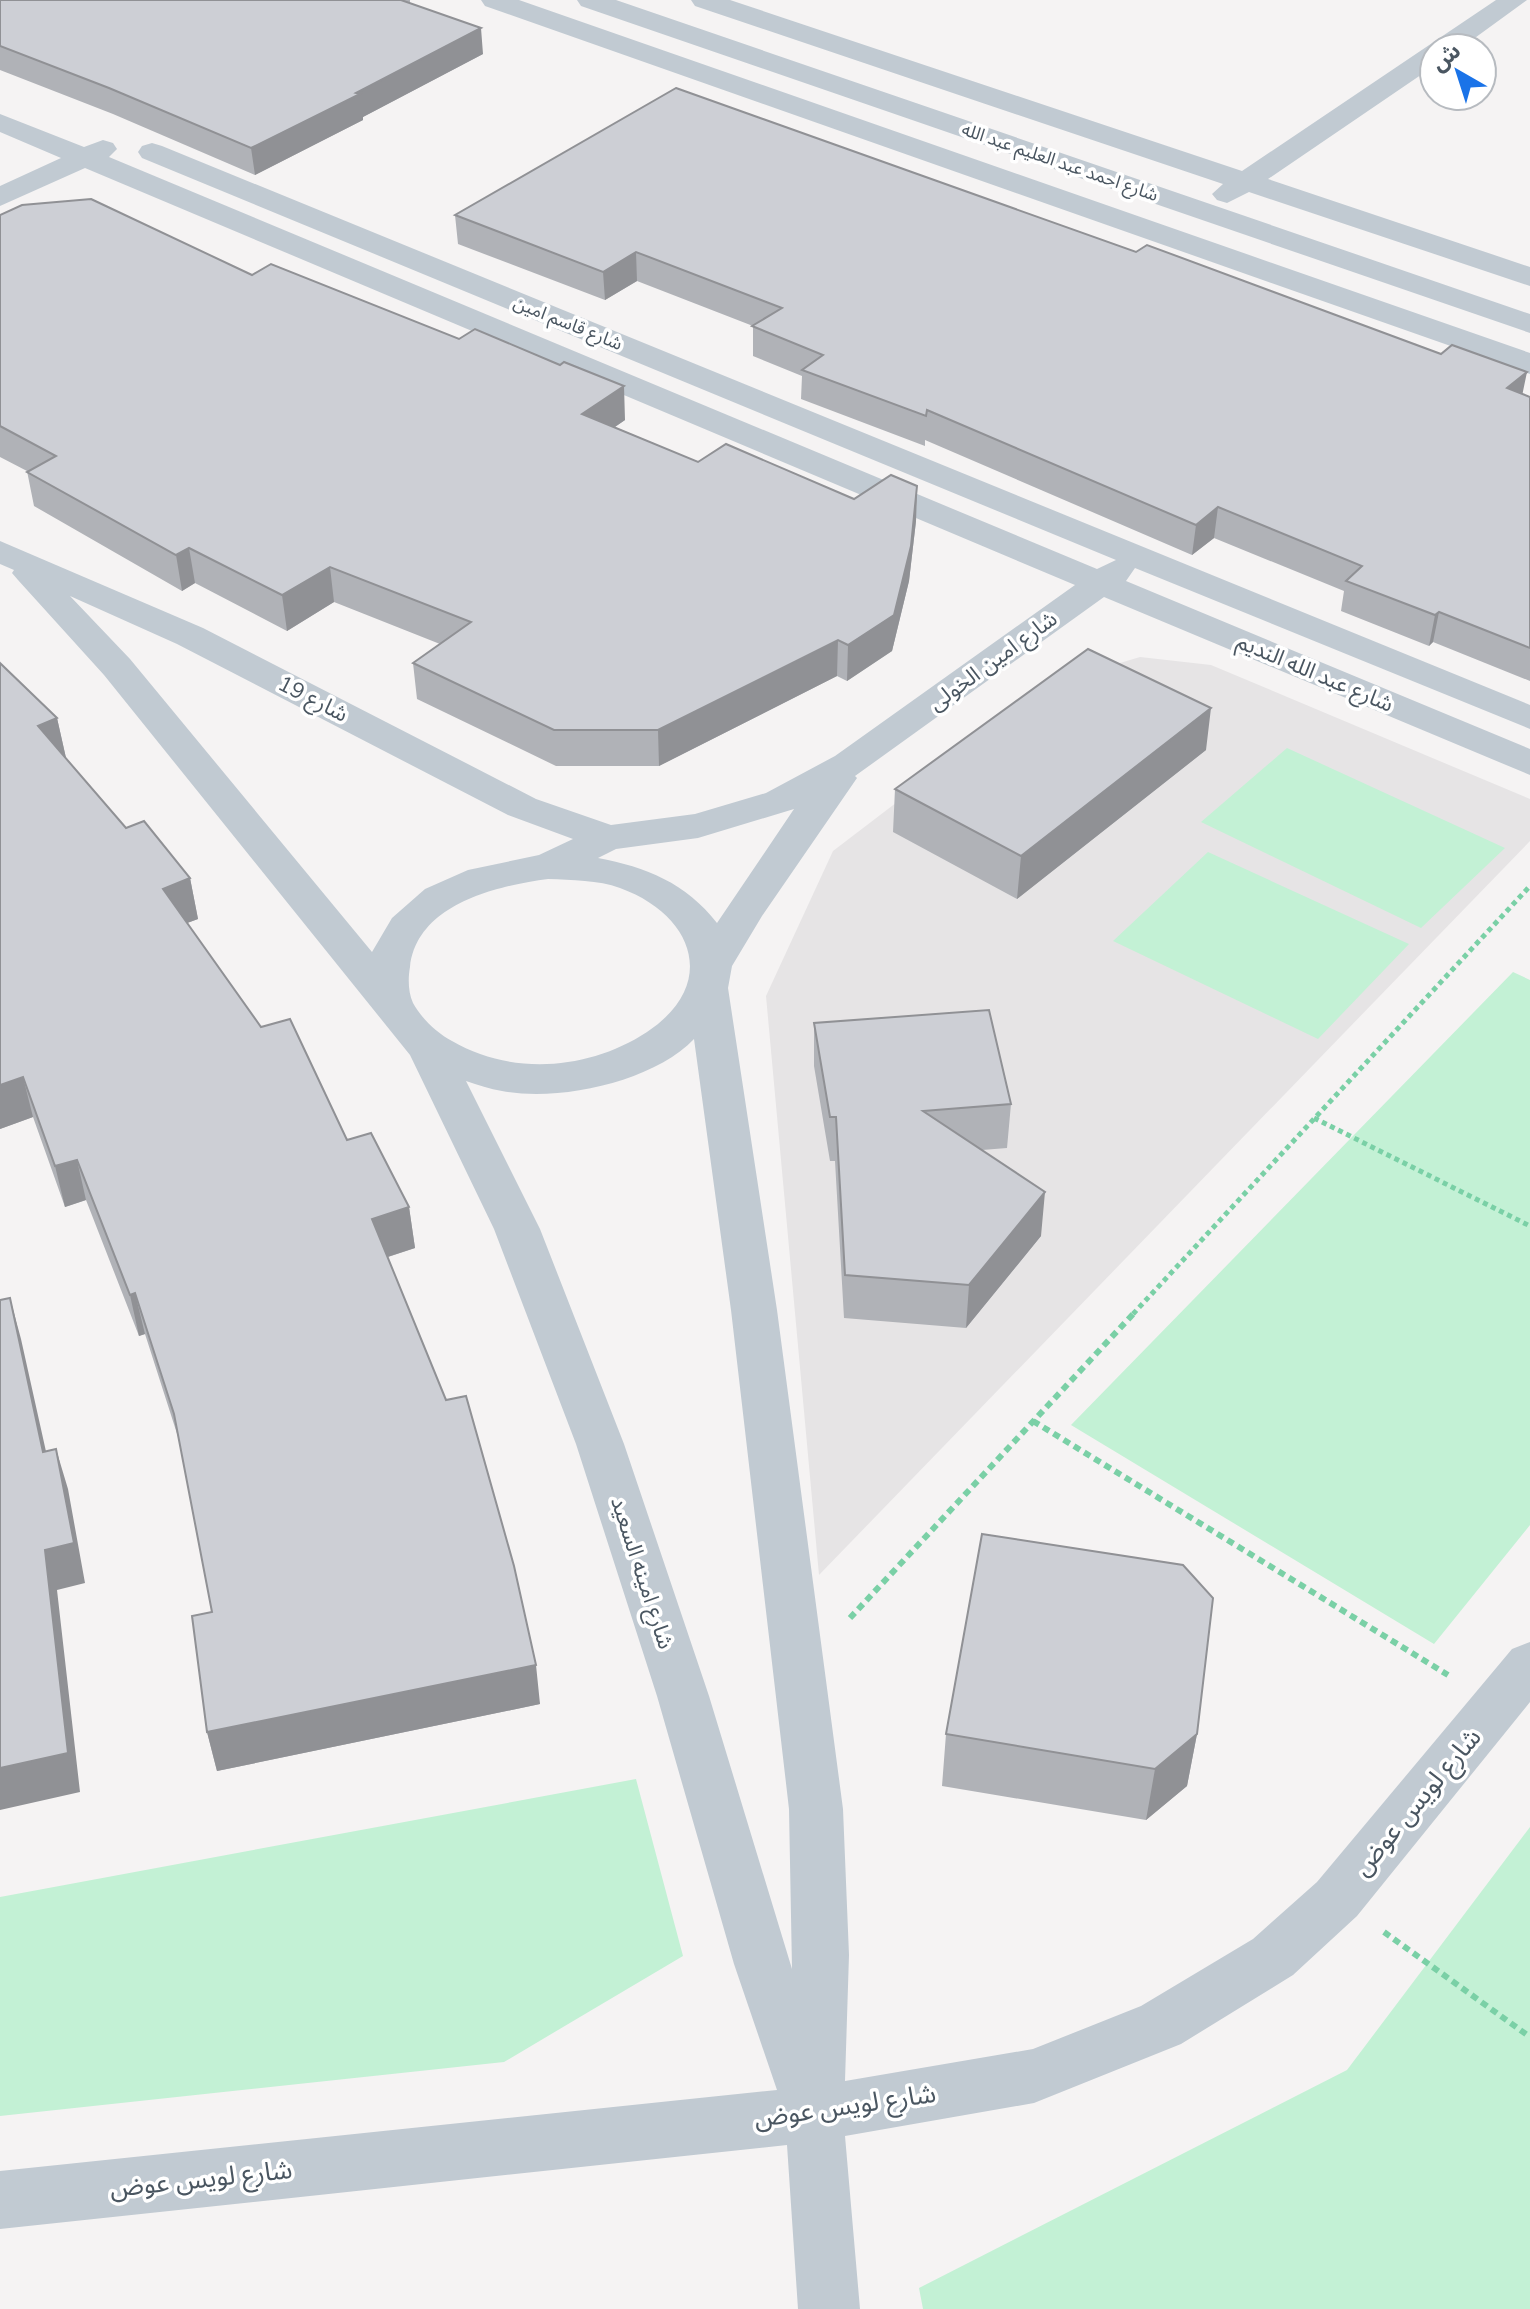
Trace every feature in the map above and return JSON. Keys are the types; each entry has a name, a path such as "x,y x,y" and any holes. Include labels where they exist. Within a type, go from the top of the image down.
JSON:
{"street":[{"path":"494,0 1530,364"},
{"name":"شارع احمد عبد العليم عبد الله","path":"590,0 1530,324"},
{"name":"شارع احمد عبد العليم عبد الله","path":"704,0 1530,277"},
{"path":"1467,32 1514,0"},
{"path":"1202,211 1418,65"},
{"name":"شارع قاسم امين","path":"14,106 85,157 1100,583"},
{"name":"شارع قاسم امين","path":"82,124 1137,556"},
{"path":"0,197 122,140"},
{"name":"شارع 19","path":"9,555 190,636 522,807 608,838"},
{"name":"شارع 19","path":"9,555 117,667 390,1001"},
{"name":"شارع امين الخولى","path":"608,838 698,826 780,801 848,764 1137,556"},
{"name":"شارع عبد الله النديم","path":"1137,556 1530,718"},
{"name":"شارع عبد الله النديم","path":"1100,583 1530,763"},
{"name":"شارع امين الخولى","path":"710,977 792,837 848,764"},
{"path":"548,866 608,838 635,878"},
{"path":"548,866 593,867 635,878 666,893 691,914 707,938 710,977 693,1018 668,1042 632,1061 592,1075 547,1080 502,1077 462,1066 428,1048 404,1026 390,1001 387,974 395,946 421,913 438,899 471,882 508,871 548,866"},
{"name":"شارع امينه السعيد","path":"710,977 816,1809 821,1940 814,2114 829,2309"},
{"name":"شارع امينه السعيد","path":"428,1048 517,1229 600,1444 683,1696 762,1964 814,2114"},
{"name":"شارع لويس عوض","path":"0,2200 814,2114 1034,2076 1161,2025 1273,1957 1337,1899 1514,1685"}],"path":[{"path":"798,1674 1530,886"},
{"path":"1314,1118 1530,1226"},
{"path":"1033,1421 1514,1685"},
{"path":"1337,1899 1530,2037"}],"shaded area":[{"path":"1140,657 1211,665 1530,799 1530,841 819,1575 766,996 833,851 1053,683"}],"green space":[{"path":"1287,748 1505,848 1421,928 1201,822"},
{"path":"1208,852 1409,944 1318,1039 1113,941"},
{"path":"1513,972 1530,980 1530,1525 1434,1644 1071,1425"},
{"path":"636,1779 683,1956 504,2062 0,2116 0,1897"},
{"path":"1530,1827 1530,2309 923,2309 919,2288 1347,2070"}],"building":[{"path":"0,0 401,0 481,28 356,93 360,94 251,148 0,46"},
{"path":"676,88 1136,252 1147,245 1441,354 1452,345 1527,372 1507,388 1530,397 1530,648 1439,612 1435,615 1346,581 1362,566 1218,507 1196,525 927,410 926,416 802,370 823,355 752,326 782,308 636,252 603,272 455,215"},
{"path":"91,199 252,275 271,264 459,339 475,329 560,365 564,362 624,386 582,414 698,462 726,444 854,499 891,475 917,486 911,546 894,615 848,645 838,640 658,730 554,730 413,663 471,622 330,567 282,595 189,548 176,555 27,472 56,456 0,426 0,215 22,205"},
{"path":"1088,649 1211,708 1021,856 895,789"},
{"path":"0,663 57,718 38,726 126,828 144,821 190,878 163,889 261,1027 290,1019 347,1140 371,1133 409,1207 372,1219 446,1400 466,1396 514,1566 536,1665 207,1732 192,1616 212,1612 174,1414 135,1293 130,1295 77,1160 55,1166 23,1077 0,1085"},
{"path":"989,1010 1011,1104 923,1111 1045,1192 969,1285 845,1275 836,1117 830,1117 814,1023"},
{"path":"10,1298 43,1452 56,1449 74,1543 45,1550 68,1753 0,1768 0,1300"},
{"path":"982,1534 1183,1565 1213,1598 1197,1734 1155,1769 946,1734"}]}
